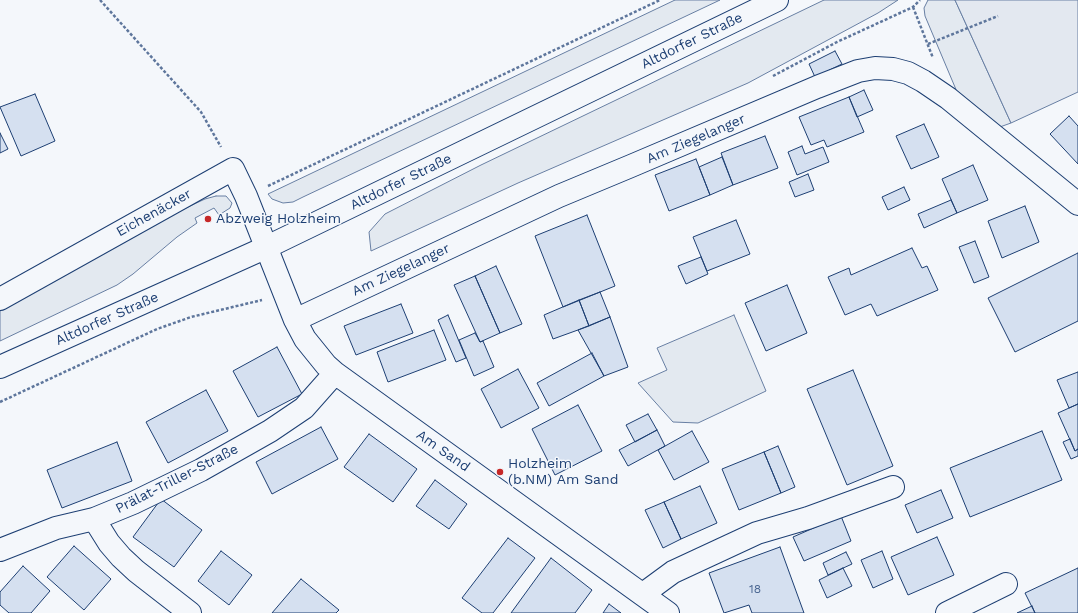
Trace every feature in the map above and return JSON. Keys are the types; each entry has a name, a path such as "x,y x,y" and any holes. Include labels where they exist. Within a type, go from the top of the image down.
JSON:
{"street":[{"name":"Altdorfer Straße","path":"0,367 267,247 776,0"},
{"name":"Am Ziegelanger","path":"295,320 559,196 817,87 858,72 875,68 901,71 923,81 948,98 1078,204"},
{"path":"233,169 267,247"},
{"name":"Eichenäcker","path":"0,299 233,169"},
{"name":"Am Sand","path":"267,247 295,320 315,353 335,373 668,613"},
{"name":"Prälat-Triller-Straße","path":"0,550 56,528 94,519 133,503 201,470 270,431 304,408 335,373"},
{"path":"643,594 673,572 758,533 808,518 893,487"},
{"path":"94,519 109,543 121,557 136,571 190,613"},
{"path":"947,613 1006,584"}],"path":[{"path":"100,0 201,112 233,169"},
{"path":"246,196 660,0"},
{"path":"769,79 837,42 913,7 920,0"},
{"path":"913,7 948,98"},
{"path":"928,44 998,16"},
{"path":"0,402 157,329 191,317 285,295"}],"shaded area":[{"path":"675,0 720,0 293,202 283,203 272,199 268,194"},
{"path":"824,0 898,0 878,13 748,83 518,183 371,251 369,232 385,214 481,165"},
{"path":"928,0 955,0 1011,123 997,128 960,99 925,16 924,8"},
{"path":"955,0 1078,0 1078,92 1011,123"},
{"path":"216,196 226,196 232,203 230,208 219,215 214,208 195,218 197,223 117,285 0,341 0,311 175,213 205,199"},
{"path":"734,315 766,391 698,423 673,422 638,383 667,370 657,348"}],"building":[{"path":"835,51 842,64 815,77 809,64"},
{"path":"864,90 873,110 857,117 849,97"},
{"path":"35,94 55,141 21,156 0,107"},
{"path":"849,97 864,132 827,147 824,140 811,145 799,117"},
{"path":"1069,116 1078,126 1078,164 1050,134"},
{"path":"924,124 939,157 911,169 896,136"},
{"path":"0,133 8,149 0,153"},
{"path":"765,136 778,168 733,185 721,153"},
{"path":"802,146 805,154 823,147 829,162 797,175 788,152"},
{"path":"722,157 733,185 710,195 699,167"},
{"path":"696,159 710,195 669,211 655,175"},
{"path":"973,165 988,200 957,213 942,179"},
{"path":"808,174 814,190 795,197 789,182"},
{"path":"904,187 910,200 888,210 882,197"},
{"path":"951,200 957,213 924,228 918,214"},
{"path":"1025,206 1039,242 1002,258 988,221"},
{"path":"587,215 615,286 563,307 535,236"},
{"path":"736,220 750,254 707,271 693,237"},
{"path":"975,241 989,277 974,283 959,247"},
{"path":"912,248 922,268 927,266 938,290 877,316 871,304 845,315 828,277 849,268 851,275"},
{"path":"1078,253 1078,321 1015,352 988,298"},
{"path":"701,257 708,274 686,284 678,266"},
{"path":"496,266 522,324 500,333 475,276"},
{"path":"475,276 500,333 480,342 454,285"},
{"path":"787,285 807,333 766,351 745,303"},
{"path":"600,292 610,317 589,326 579,300"},
{"path":"579,300 589,326 553,339 544,315"},
{"path":"401,304 413,333 356,355 344,326"},
{"path":"448,315 466,358 456,362 438,320"},
{"path":"610,317 628,367 604,376 578,330"},
{"path":"434,330 446,360 388,382 377,352"},
{"path":"475,333 480,342 483,341 494,367 474,376 459,340"},
{"path":"277,347 302,394 258,417 233,371"},
{"path":"592,353 604,376 549,406 537,383"},
{"path":"518,369 539,408 501,428 481,389"},
{"path":"853,370 893,466 847,485 807,389"},
{"path":"1078,372 1078,404 1069,408 1057,380"},
{"path":"206,390 228,431 168,463 146,422"},
{"path":"1078,404 1078,449 1075,451 1058,413"},
{"path":"578,405 602,451 555,475 532,429"},
{"path":"648,414 657,430 635,442 626,425"},
{"path":"321,427 338,459 272,494 256,462"},
{"path":"657,430 665,446 628,466 619,450"},
{"path":"692,431 709,462 674,480 658,450"},
{"path":"1042,431 1062,480 970,517 950,468"},
{"path":"369,434 417,469 393,502 344,467"},
{"path":"1070,439 1075,451 1078,449 1078,456 1071,459 1063,442"},
{"path":"117,442 132,481 62,508 47,470"},
{"path":"778,446 795,487 781,493 764,452"},
{"path":"764,452 781,493 739,510 722,469"},
{"path":"435,480 467,504 449,529 416,506"},
{"path":"700,486 717,523 681,539 664,502"},
{"path":"941,490 953,518 917,533 905,505"},
{"path":"161,499 202,530 174,567 133,537"},
{"path":"664,502 681,539 663,548 645,510"},
{"path":"841,516 851,541 804,561 793,537"},
{"path":"937,537 954,575 908,595 891,557"},
{"path":"508,538 535,558 493,613 482,613 462,598"},
{"path":"74,546 111,579 84,610 47,577"},
{"path":"780,547 804,613 752,613 749,605 724,613 709,573"},
{"path":"221,551 252,575 229,605 198,581"},
{"path":"882,551 893,579 873,588 861,560"},
{"path":"846,552 852,564 828,575 823,563"},
{"path":"551,558 592,590 575,613 511,613"},
{"path":"23,566 50,591 31,613 9,613 0,605 0,592"},
{"path":"843,568 852,586 827,598 819,580"},
{"path":"1078,568 1078,613 1035,613 1025,593"},
{"path":"301,579 339,610 336,613 272,613"},
{"path":"609,604 621,613 603,613"},
{"path":"1032,606 1035,613 1017,613"}],"place":[{"name":"Abzweig Holzheim","path":"208,219"},
{"name":"Holzheim (b.NM) Am Sand","path":"500,472"}]}
